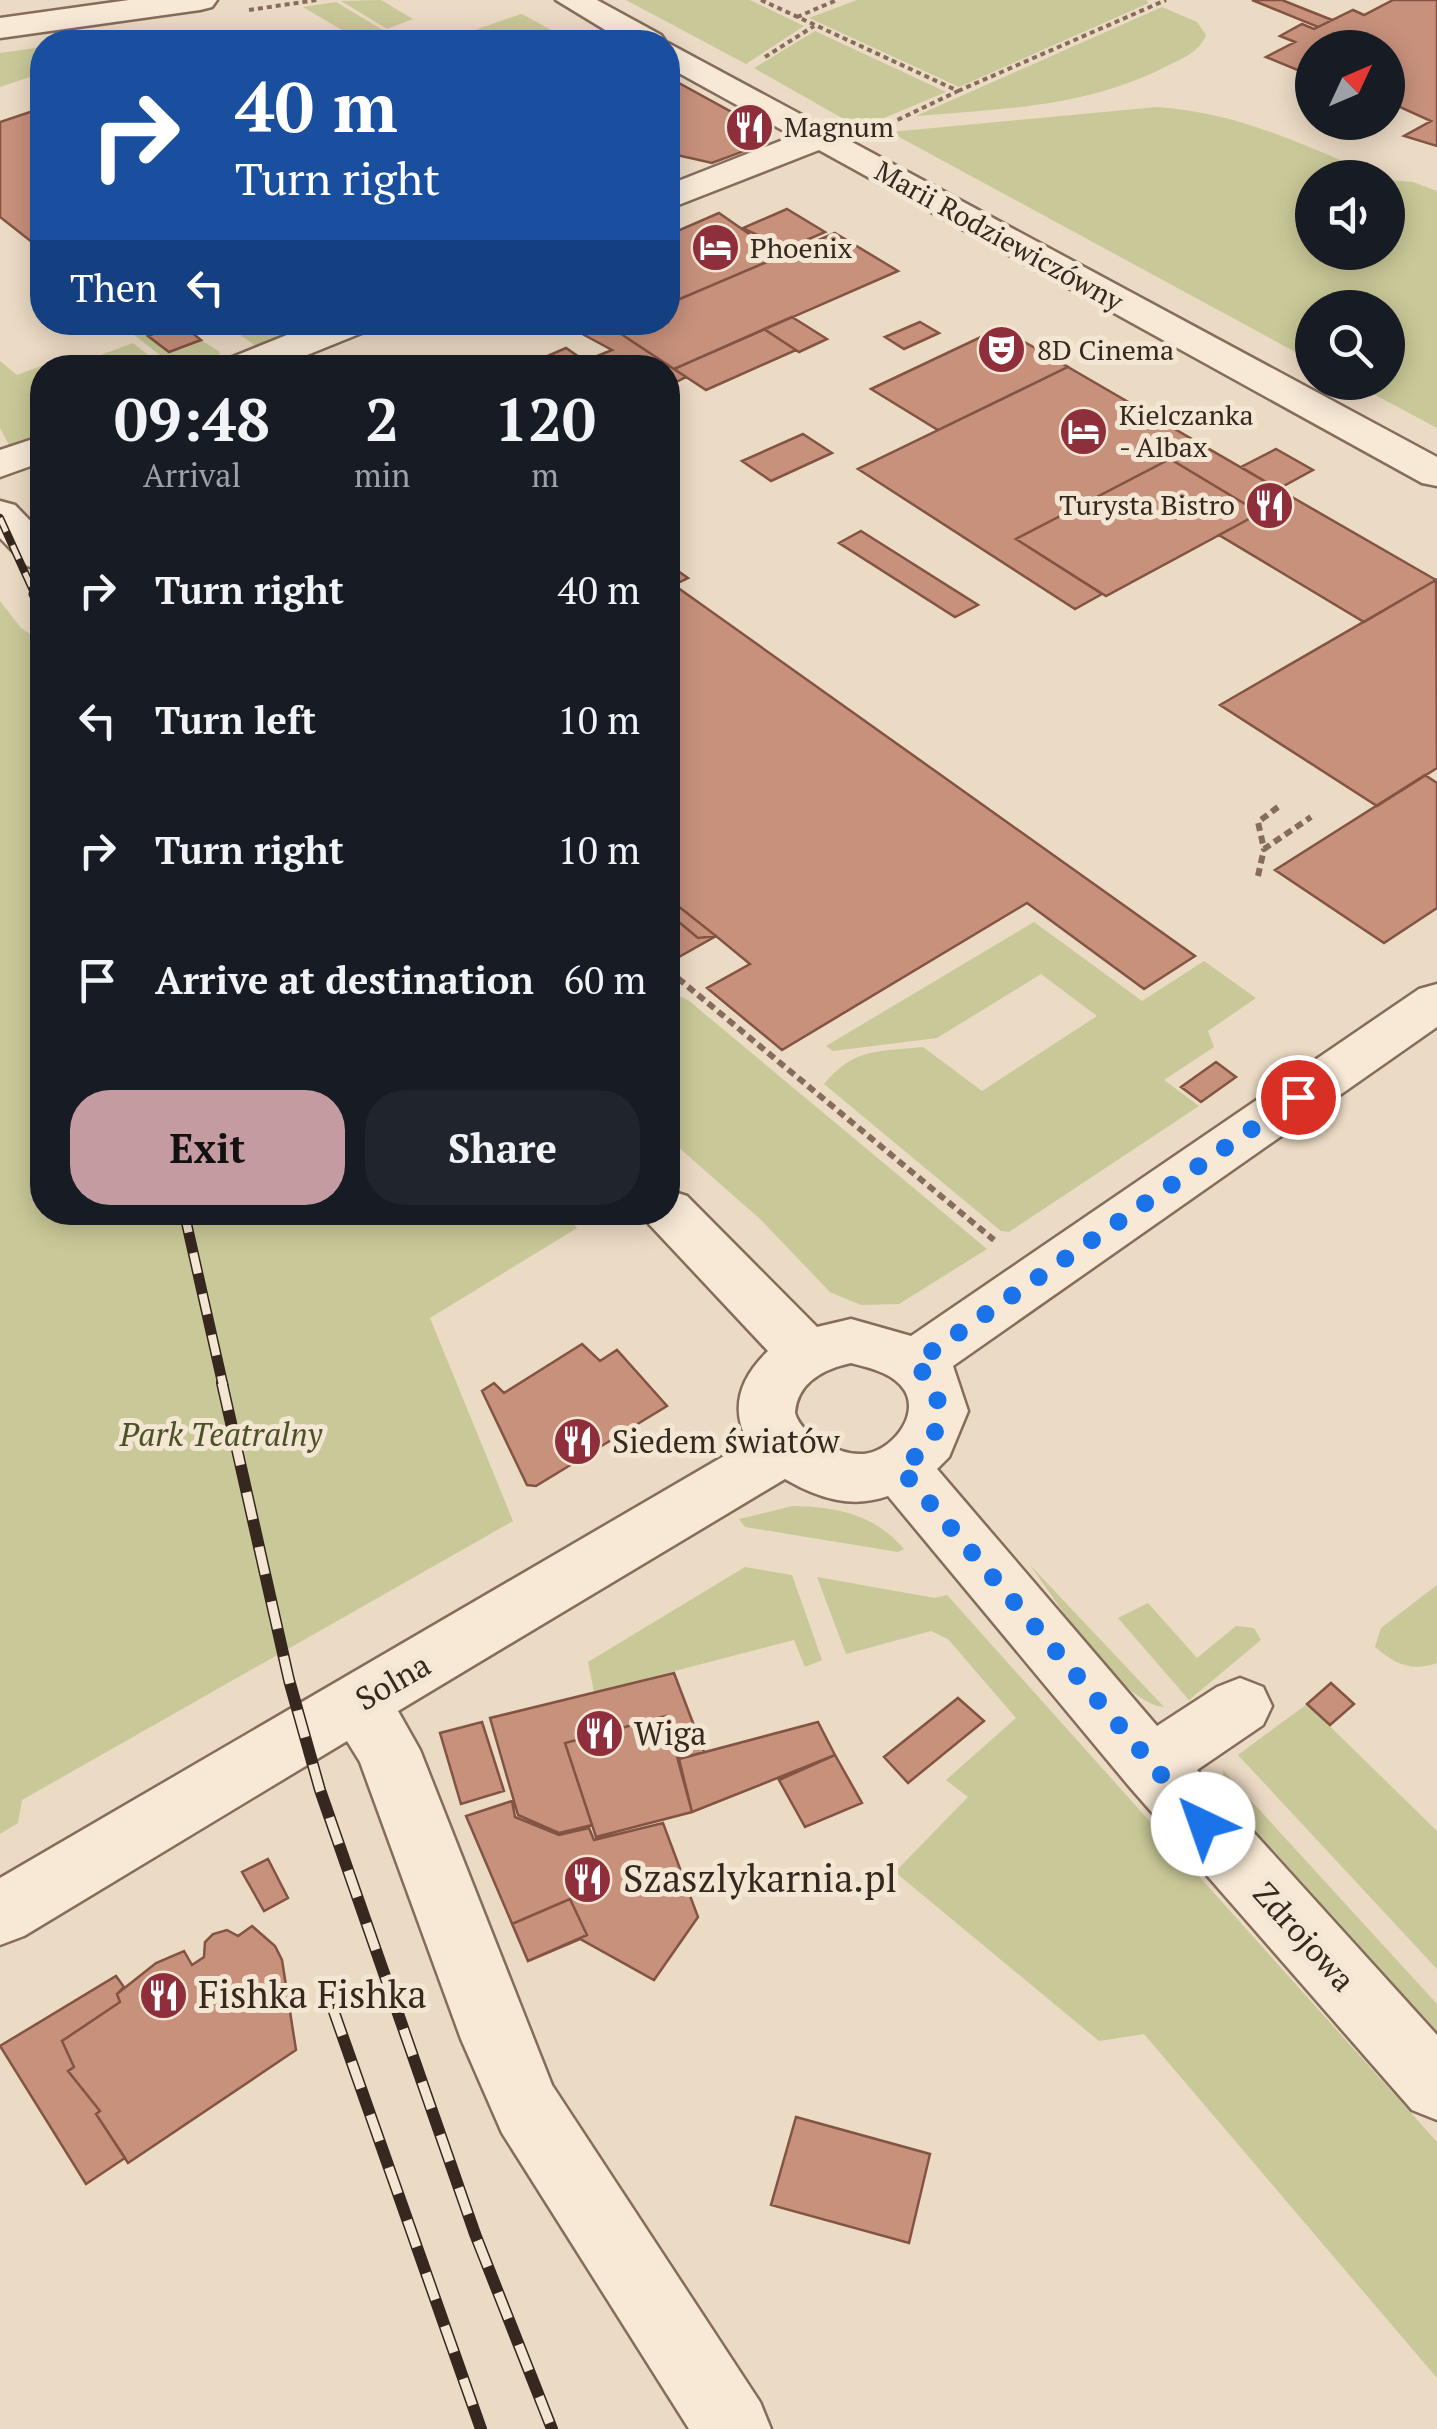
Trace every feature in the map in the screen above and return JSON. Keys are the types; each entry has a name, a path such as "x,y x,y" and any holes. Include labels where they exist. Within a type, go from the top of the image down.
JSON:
{"street":[{"path":"0,28 200,0"},
{"path":"573,0 627,30"},
{"name":"Marii Rodziewiczówny","path":"680,60 1437,474"},
{"path":"680,193 818,138"},
{"path":"272,355 322,335"},
{"path":"0,465 30,453"},
{"path":"0,514 30,545"},
{"path":"915,1363 1437,1002"},
{"path":"680,1222 805,1352"},
{"path":"851,1341 896,1351 915,1363 934,1390 940,1419 934,1438 900,1468 852,1478 804,1464 785,1449 768,1415 768,1396 788,1363 805,1352 851,1341"},
{"name":"Solna","path":"0,1914 785,1449"},
{"name":"Zdrojowa","path":"900,1468 1151,1765 1437,2086"},
{"path":"358,1703 388,1750 496,2040 527,2109 732,2429"},
{"path":"1151,1765 1240,1706"}],"path":[{"path":"761,0 958,92"},
{"path":"814,0 825,5"},
{"path":"797,17 837,0"},
{"path":"888,124 1166,0"},
{"path":"1258,876 1264,849 1258,822 1278,807"},
{"path":"1264,849 1310,818"},
{"path":"680,980 1006,1250"}],"green space":[{"path":"381,0 413,19 387,29 341,1"},
{"path":"626,0 750,0 804,26 746,64"},
{"path":"857,0 1149,3 959,87 809,18"},
{"path":"336,2 383,30 342,30 303,7"},
{"path":"1162,7 1197,22 1206,35 1189,54 1165,67 1105,91 1044,104 916,116"},
{"path":"521,14 551,30 475,30"},
{"path":"815,31 946,92 884,118 849,122 754,68"},
{"path":"30,49 30,77 0,87 0,53"},
{"path":"1157,107 1244,123 1340,160 1295,160 1295,270 1405,270 1405,181 1437,191 1437,428 1385,400 1405,400 1405,290 1295,290 1295,352 890,132"},
{"path":"134,335 150,335 169,352 201,340 220,352 219,355 160,355"},
{"path":"240,335 292,335 259,348"},
{"path":"133,343 148,355 101,355"},
{"path":"0,361 17,375 30,370 30,440 10,447 0,428"},
{"name":"Park Teatralny","path":"0,601 30,634 30,1225 577,1228 430,1318 513,1521 22,1800 18,1823 0,1834"},
{"path":"1034,922 1142,1001 1204,961 1256,998 1208,1031 1214,1047 1164,1080 1199,1106 1009,1232 1001,1231 824,1084 857,1057 923,1047 982,1091 1097,1016 1041,974 937,1038 833,1051 826,1046"},
{"path":"680,996 987,1249 899,1304 861,1305 830,1292 760,1219 680,1149"},
{"path":"793,1506 825,1508 867,1520 904,1549 898,1552 745,1527 739,1519"},
{"path":"1030,1565 1164,1707 1147,1701 1109,1670"},
{"path":"745,1567 792,1575 822,1660 805,1667 794,1640 594,1692 588,1662"},
{"path":"817,1577 935,1598 947,1595 1437,2142 1437,2378 1144,2034 1099,2041 895,1872 968,1797 946,1780 1016,1718 948,1639 931,1631 846,1654"},
{"path":"1437,1585 1437,1663 1404,1665 1375,1647 1381,1628"},
{"path":"1148,1603 1197,1658 1236,1626 1254,1628 1261,1640 1189,1700 1118,1618"},
{"path":"1307,1704 1437,1831 1437,1969 1238,1755"},
{"path":"1223,1770 1437,2004 1437,2033 1225,1798"}],"building":[{"path":"1252,0 1282,0 1332,20 1318,27"},
{"path":"1393,0 1437,0 1437,146 1405,136 1431,121 1405,109 1405,30 1295,30 1295,42 1280,36 1302,24 1314,29 1353,10 1364,15"},
{"path":"1295,42 1295,69 1266,57"},
{"path":"680,84 768,132 768,142 712,163 680,156"},
{"path":"30,112 30,241 0,217 0,122"},
{"path":"30,112 30,241 0,217 0,122"},
{"path":"787,209 825,232 786,249 743,228"},
{"path":"719,213 781,256 680,299 680,230"},
{"path":"835,233 898,271 680,366 680,355 653,355 623,335 680,335 680,299"},
{"path":"792,317 827,339 799,352 764,329"},
{"path":"920,322 939,333 904,349 885,337"},
{"path":"1000,328 1068,367 938,430 871,389"},
{"path":"764,329 796,350 706,390 680,373 680,366"},
{"path":"195,335 201,340 169,352 148,336"},
{"path":"584,335 623,335 653,355 600,355 612,350"},
{"path":"566,348 576,355 550,355"},
{"path":"1068,367 1436,580 1364,622 1219,535 1260,513 1170,459 1016,539 1102,594 1075,609 858,469"},
{"path":"803,434 832,453 771,481 742,461"},
{"path":"1276,449 1313,470 1278,489 1241,467"},
{"path":"1170,459 1260,513 1106,596 1016,539"},
{"path":"861,531 978,605 955,617 839,543"},
{"path":"1436,580 1437,768 1377,806 1220,705"},
{"path":"680,589 1195,956 1144,989 1027,903 782,1050 707,988 750,964 716,936 698,938 680,923"},
{"path":"1425,775 1437,783 1437,908 1384,943 1275,870"},
{"path":"680,908 716,936 680,956"},
{"path":"1216,1062 1236,1077 1201,1102 1181,1087"},
{"path":"582,1344 600,1361 617,1350 667,1406 536,1486 527,1485 482,1391 494,1383 504,1393"},
{"path":"674,1673 704,1752 679,1759 666,1716 565,1743 592,1825 559,1833 518,1815 490,1718"},
{"path":"1331,1683 1354,1704 1330,1725 1307,1704"},
{"path":"958,1698 984,1721 908,1783 884,1757"},
{"path":"666,1716 692,1812 596,1837 565,1743"},
{"path":"482,1722 504,1791 461,1804 440,1733"},
{"path":"818,1722 835,1755 692,1812 679,1759"},
{"path":"835,1755 862,1803 805,1827 779,1780"},
{"name":"Szaszlykarnia.pl","path":"512,1801 515,1817 559,1835 589,1828 594,1840 663,1823 698,1917 654,1980 580,1939 528,1961 466,1816"},
{"path":"268,1859 288,1898 264,1911 242,1872"},
{"path":"570,1899 587,1935 528,1961 512,1924"},
{"path":"252,1926 275,1946 282,1960 296,2050 128,2163 96,2114 100,2111 68,2071 74,2067 62,2041 120,2002 117,1994 156,1963 184,1951 192,1965 204,1957 205,1942 213,1934 227,1930 238,1936"},
{"path":"116,1976 124,1987 117,1994 120,2002 62,2041 74,2067 68,2071 100,2111 96,2114 125,2158 86,2184 0,2046"},
{"path":"796,2117 930,2154 909,2243 771,2205"}],"railway":[{"path":"0,518 30,584"},
{"path":"187,1225 223,1385"},
{"path":"222,1383 289,1680 320,1790 475,2234 552,2429"},
{"path":"333,2009 481,2429"}],"place":[{"name":"Magnum","path":"749,127"},
{"name":"Phoenix","path":"715,248"},
{"name":"8D Cinema","path":"1002,350"},
{"name":"Kielczanka - Albax","path":"1084,431"},
{"name":"Turysta Bistro","path":"1270,505"},
{"name":"Siedem światów","path":"577,1442"},
{"name":"Wiga","path":"599,1734"},
{"name":"Szaszlykarnia.pl","path":"588,1879"},
{"name":"Fishka Fishka","path":"163,1995"}],"route":[{"path":"1203,1824 900,1468 920,1455 934,1438 940,1419 938,1399 930,1380 915,1363 1298,1097"}]}
